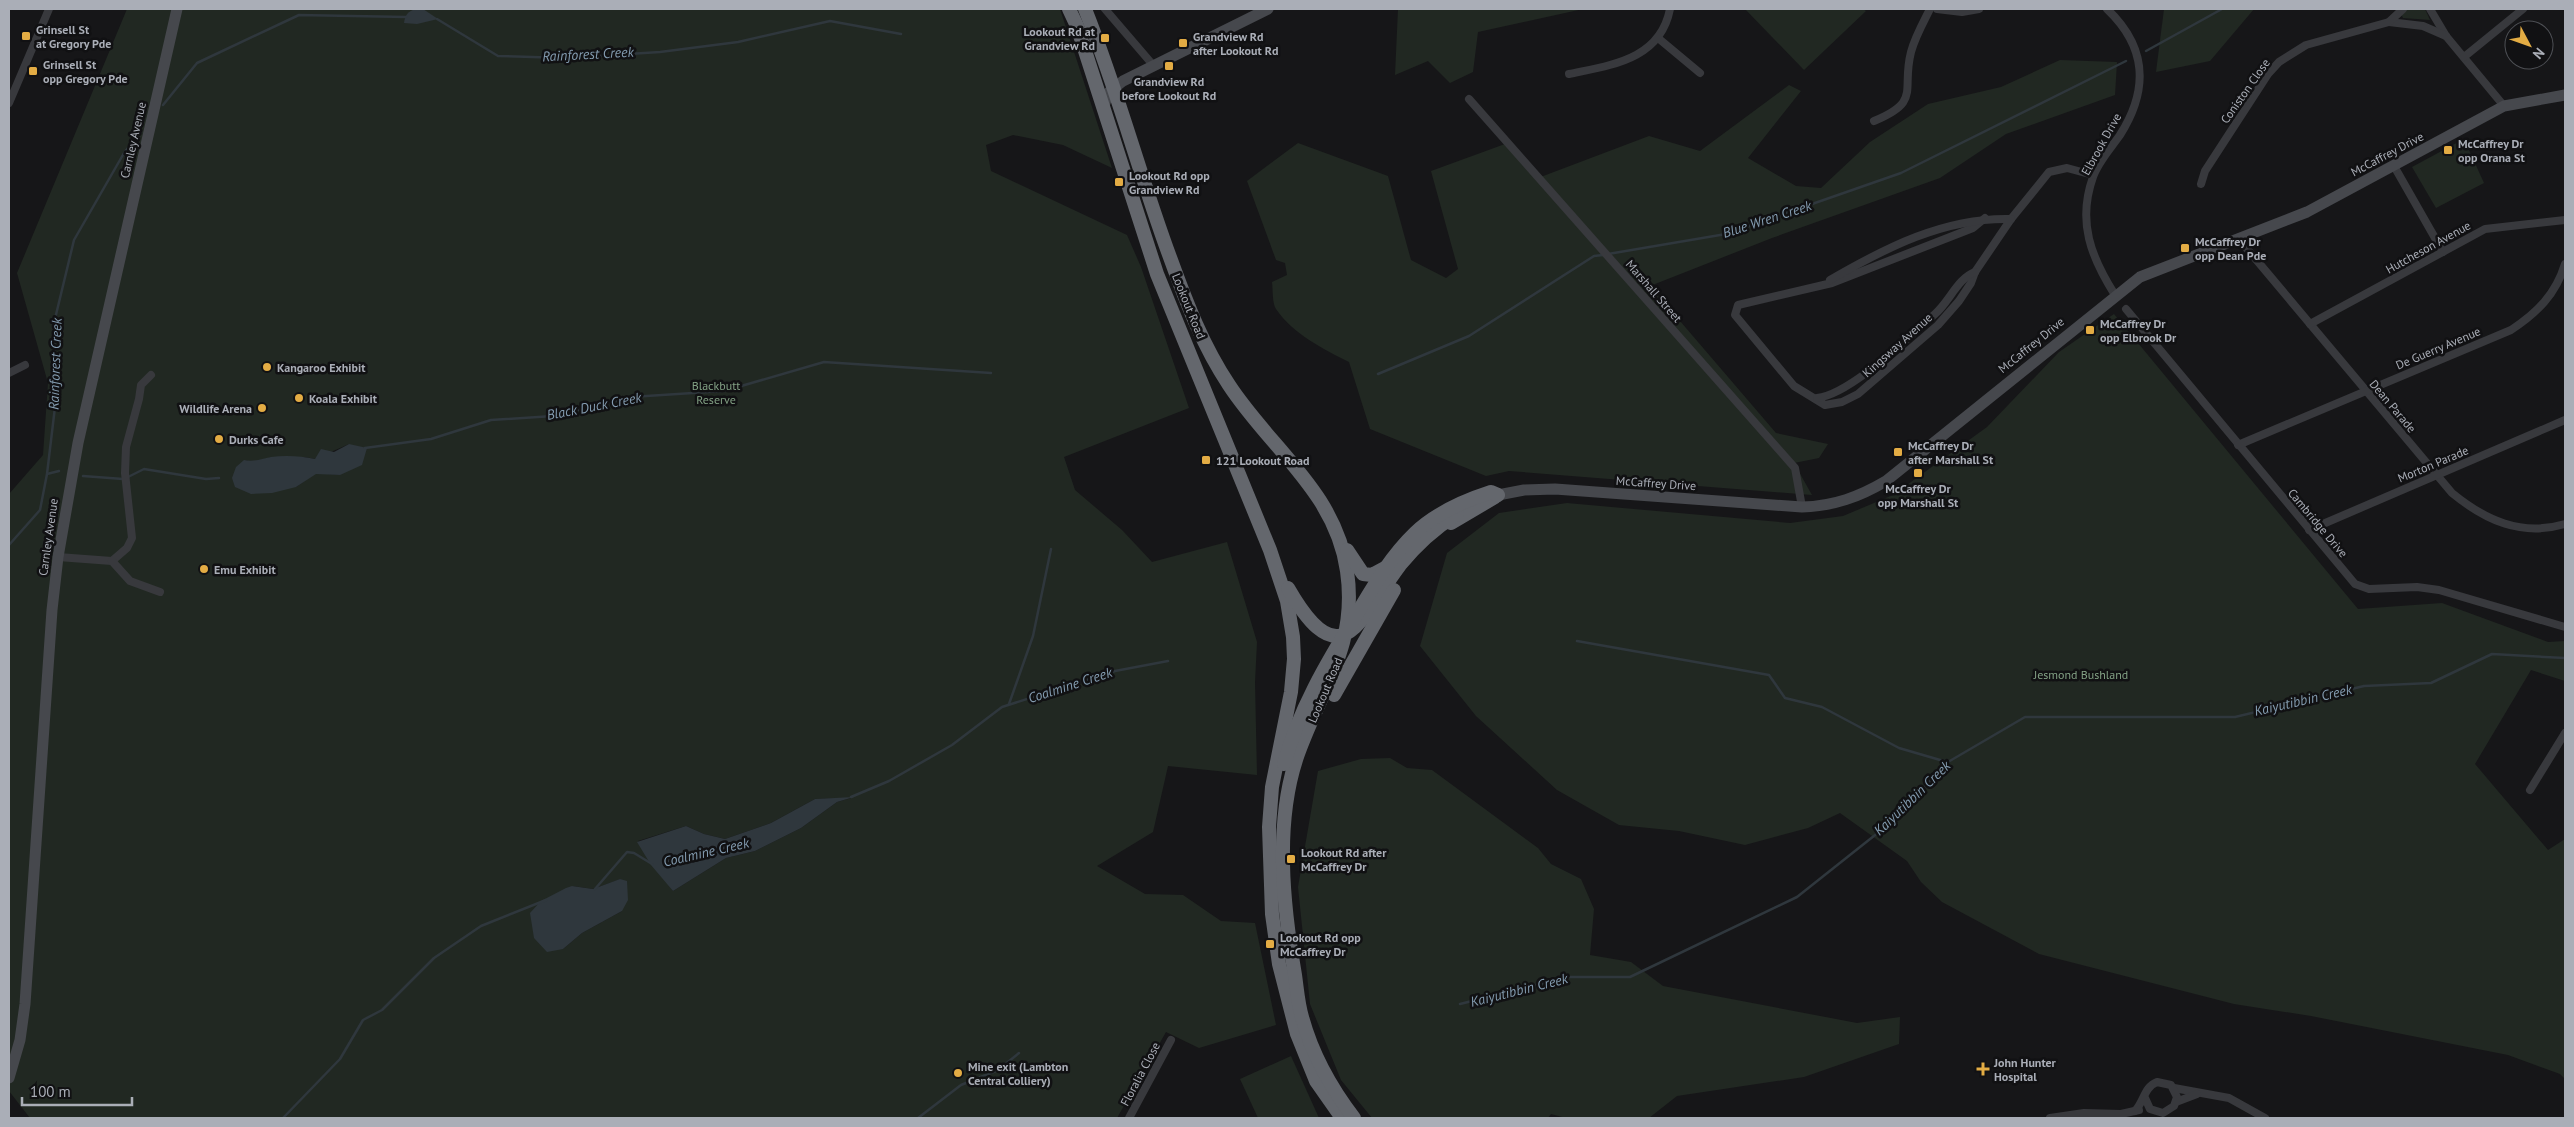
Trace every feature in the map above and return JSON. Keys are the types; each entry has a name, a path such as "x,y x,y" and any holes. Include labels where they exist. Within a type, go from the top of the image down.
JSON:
{"highway":[{"name":"Lookout Road","path":"1069,9 1077,26 1156,274 1270,550 1287,601 1294,650 1291,692 1274,773 1270,812 1269,872 1272,914 1288,1003 1308,1064 1316,1081 1342,1118"},
{"name":"Lookout Road","path":"1085,9 1113,88 1145,189 1198,332 1236,396 1320,498 1342,544 1349,594 1345,633 1332,678 1303,740 1292,775 1286,806 1285,904 1288,938 1302,1016 1322,1069 1354,1118"},
{"path":"1270,812 1299,719 1322,670 1389,564 1416,532 1441,513 1471,498 1491,492 1498,495"},
{"path":"1270,550 1299,607 1314,627 1330,635 1345,633 1360,625 1401,565 1434,530 1458,513 1498,495"},
{"path":"1303,740 1311,736 1382,610 1414,559 1447,526 1498,495"},
{"path":"1342,544 1352,554 1354,562 1363,574 1376,574 1389,564"},
{"path":"1314,627 1327,630 1336,625 1343,616 1349,594"}],"main road":[{"name":"Carnley Avenue","path":"9,1078 20,1040 25,1004 44,710 58,557 78,443 177,9"},
{"path":"1103,108 1113,88 1153,65 1268,9"},
{"name":"McCaffrey Drive","path":"1498,495 1524,490 1556,489 1802,507 1824,506 1865,494 1886,481 2115,295 2140,277 2307,212 2504,106 2565,95"}],"street":[{"path":"9,103 12,87 49,9"},
{"path":"1105,9 1153,65"},
{"path":"1569,74 1632,58 1658,38 1670,9"},
{"path":"1874,121 1896,111 1905,100 1911,53 1930,9"},
{"path":"1936,9 1962,12 1979,9"},
{"name":"Elbrook Drive","path":"2107,9 2125,28 2134,44 2139,64 2140,86 2127,122 2093,175 2086,212 2090,245 2099,268 2115,295"},
{"name":"Coniston Close","path":"2389,22 2403,9"},
{"name":"Coniston Close","path":"2430,9 2446,36 2504,106"},
{"path":"2464,57 2523,9"},
{"name":"Coniston Close","path":"2201,184 2205,171 2268,74 2279,62 2306,45 2389,22 2423,26 2446,36"},
{"path":"1658,38 1700,73"},
{"name":"Marshall Street","path":"1470,99 1795,468 1802,507"},
{"path":"2394,166 2443,252"},
{"name":"Kingsway Avenue","path":"1985,218 1973,228 1817,288 1738,305 1735,315 1794,386 1825,405 1842,402 1858,394 1938,325 1959,301 1971,283 1975,272 2011,219 2041,180 2053,170 2067,168 2093,175"},
{"name":"Kingsway Avenue","path":"1817,288 1850,266 1924,233 1985,218 2011,219"},
{"name":"Hutcheson Avenue","path":"2310,324 2485,229 2565,220"},
{"name":"Dean Parade","path":"2238,238 2452,492 2485,517 2505,524 2544,528 2565,524"},
{"name":"De Guerry Avenue","path":"2238,445 2517,326 2533,314 2548,298 2565,264"},
{"name":"Kingsway Avenue","path":"1816,398 1840,391 1857,378 1935,314 1945,305 1967,275 1975,272"},
{"name":"Cambridge Drive","path":"2126,309 2355,584 2361,588 2427,587 2565,628"},
{"path":"9,373 26,365"},
{"path":"112,561 127,548 132,538 125,472 126,447 139,398 140,385 151,375"},
{"name":"Morton Parade","path":"2309,530 2565,420"},
{"path":"58,557 112,561 130,581 160,592"},
{"path":"2530,790 2565,733"},
{"name":"Floralia Close","path":"1129,1118 1171,1040"},
{"path":"2135,1112 2145,1098 2148,1087 2157,1082 2167,1082 2174,1088 2197,1094 2229,1098 2265,1118"},
{"path":"2174,1088 2176,1102"},
{"path":"2167,1118 2176,1102 2197,1094"},
{"path":"2145,1098 2155,1113"},
{"path":"2050,1118 2084,1113 2163,1113 2170,1110"}],"green space":[{"name":"Blackbutt Reserve","path":"127,9 1060,9 1112,168 1063,145 1013,135 986,145 991,171 1127,235 1141,267 1189,408 1064,457 1075,490 1122,530 1152,562 1227,542 1257,642 1255,682 1257,775 1168,766 1153,832 1097,866 1145,894 1183,895 1221,921 1255,923 1276,1025 1199,1048 1166,1032 1117,1118 30,1118 9,1091 9,494 43,455 48,383 17,273","holes":["349,444 340,475 316,473 296,487 244,460 253,462 272,457 305,457 315,459","851,798 837,802 801,828 755,851 726,858 673,891 638,841 686,826 704,834 725,839 771,823 815,799","621,879 622,911 582,933 563,949 572,886 593,889"]},
{"path":"1398,9 1583,9 1478,32 1473,72 1450,83 1428,61 1395,75"},
{"path":"1745,9 1863,9 1866,11 1804,70"},
{"path":"2164,9 2254,9 2210,61 2156,72"},
{"path":"2407,9 2425,9 2430,20 2403,18 2401,14"},
{"path":"2060,60 2117,62 2115,95 2006,134 1940,178 1772,238 1650,286 1776,433 1828,444 1819,458 1794,463 1812,495 1509,471 1486,476 1370,429 1349,362 1319,346 1291,326 1276,309 1273,300 1272,282 1287,275 1285,263 1276,260 1247,181 1298,143 1388,176 1411,260 1446,278 1458,269 1431,171 1505,144 1538,178 1649,136 1700,151 1789,85 1801,91 1748,158 1796,186 1821,188 1870,142 1928,104 2001,87"},
{"path":"2464,139 2484,183 2436,208 2412,167"},
{"name":"Jesmond Bushland","path":"2114,314 2358,609 2442,603 2548,642 2565,641 2565,681 2531,670 2475,764 2548,850 2565,839 2565,1079 2560,1074 2508,1055 2311,1016 2234,1004 2039,954 1942,902 1921,882 1907,861 1840,813 1808,828 1745,845 1679,831 1619,825 1557,790 1476,716 1420,646 1447,553 1499,513 1567,503 1790,523 1843,516 1893,495 1987,427 2059,352"},
{"path":"1390,758 1407,768 1432,770 1538,848 1551,864 1581,879 1594,909 1590,955 1631,962 1663,986 1857,1023 1900,1017 1899,1044 1804,1077 1677,1096 1649,1118 1566,1118 1551,1114 1548,1118 1372,1118 1341,1080 1310,1004 1298,887 1318,771 1361,759"},
{"path":"1291,1056 1319,1118 1258,1118 1240,1079"}],"water":[{"path":"416,9 423,9 438,19 417,24 404,23 407,14"},
{"path":"349,444 367,448 362,465 340,475 316,474 296,487 272,493 251,494 235,487 232,478 236,467 244,460 288,456 315,459 321,449 334,452"},
{"path":"854,797 837,802 801,828 755,851 726,858 673,891 651,865 637,842 686,826 704,834 725,839 771,823 815,799"},
{"path":"620,879 627,881 628,900 622,911 582,933 563,949 547,952 534,938 530,913 541,901 572,886 593,889"}],"waterway":[{"name":"Blue Wren Creek","path":"2146,51 2222,9"},
{"name":"Rainforest Creek","path":"163,105 197,63 299,15 406,17"},
{"name":"Rainforest Creek","path":"437,19 498,56 565,58 660,52 738,42 830,21 901,34"},
{"name":"Blue Wren Creek","path":"1608,254 1726,234 1901,173 2126,61"},
{"name":"Rainforest Creek","path":"9,545 40,510 47,474 55,407 54,323 74,240 124,153 141,132"},
{"name":"Blue Wren Creek","path":"1378,374 1469,336 1594,256 1603,255"},
{"name":"Black Duck Creek","path":"365,448 431,439 491,420 553,416 631,397 724,391 824,362 991,373"},
{"name":"Black Duck Creek","path":"128,477 144,469 206,479 219,478"},
{"name":"Black Duck Creek","path":"47,474 59,471"},
{"name":"Black Duck Creek","path":"83,476 123,479"},
{"path":"1009,704 1033,636 1051,549"},
{"path":"1577,641 1769,675 1785,698 1822,707 1899,748 1947,762"},
{"name":"Kaiyutibbin Creek","path":"1460,1004 1567,977 1630,977 1797,897 1889,824 1948,762 2025,717 2235,717 2364,686 2431,683 2492,654 2565,658"},
{"name":"Coalmine Creek","path":"851,797 889,781 952,745 1002,707 1115,671 1168,661"},
{"name":"Coalmine Creek","path":"595,889 627,852 634,853 652,864"},
{"name":"Coalmine Creek","path":"283,1118 340,1059 363,1020 382,1010 434,958 481,926 546,900"},
{"path":"918,1118 961,1085 998,1070 1019,1053"}],"place":[{"name":"Grinsell St at Gregory Pde","path":"26,36"},
{"name":"Lookout Rd at Grandview Rd","path":"1105,38"},
{"name":"Grandview Rd after Lookout Rd","path":"1183,43"},
{"name":"Grandview Rd before Lookout Rd","path":"1169,66"},
{"name":"Grinsell St opp Gregory Pde","path":"33,71"},
{"name":"McCaffrey Dr opp Orana St","path":"2448,150"},
{"name":"Lookout Rd opp Grandview Rd","path":"1119,182"},
{"name":"McCaffrey Dr opp Dean Pde","path":"2185,248"},
{"name":"McCaffrey Dr opp Elbrook Dr","path":"2090,330"},
{"name":"Kangaroo Exhibit","path":"267,367"},
{"name":"Koala Exhibit","path":"299,398"},
{"name":"Wildlife Arena","path":"262,408"},
{"name":"Durks Cafe","path":"219,439"},
{"name":"McCaffrey Dr after Marshall St","path":"1898,452"},
{"name":"121 Lookout Road","path":"1206,460"},
{"name":"McCaffrey Dr opp Marshall St","path":"1918,473"},
{"name":"Emu Exhibit","path":"204,569"},
{"name":"Lookout Rd after McCaffrey Dr","path":"1291,859"},
{"name":"Lookout Rd opp McCaffrey Dr","path":"1270,944"},
{"name":"John Hunter Hospital","path":"1983,1069"},
{"name":"Mine exit (Lambton Central Colliery)","path":"958,1073"}]}
